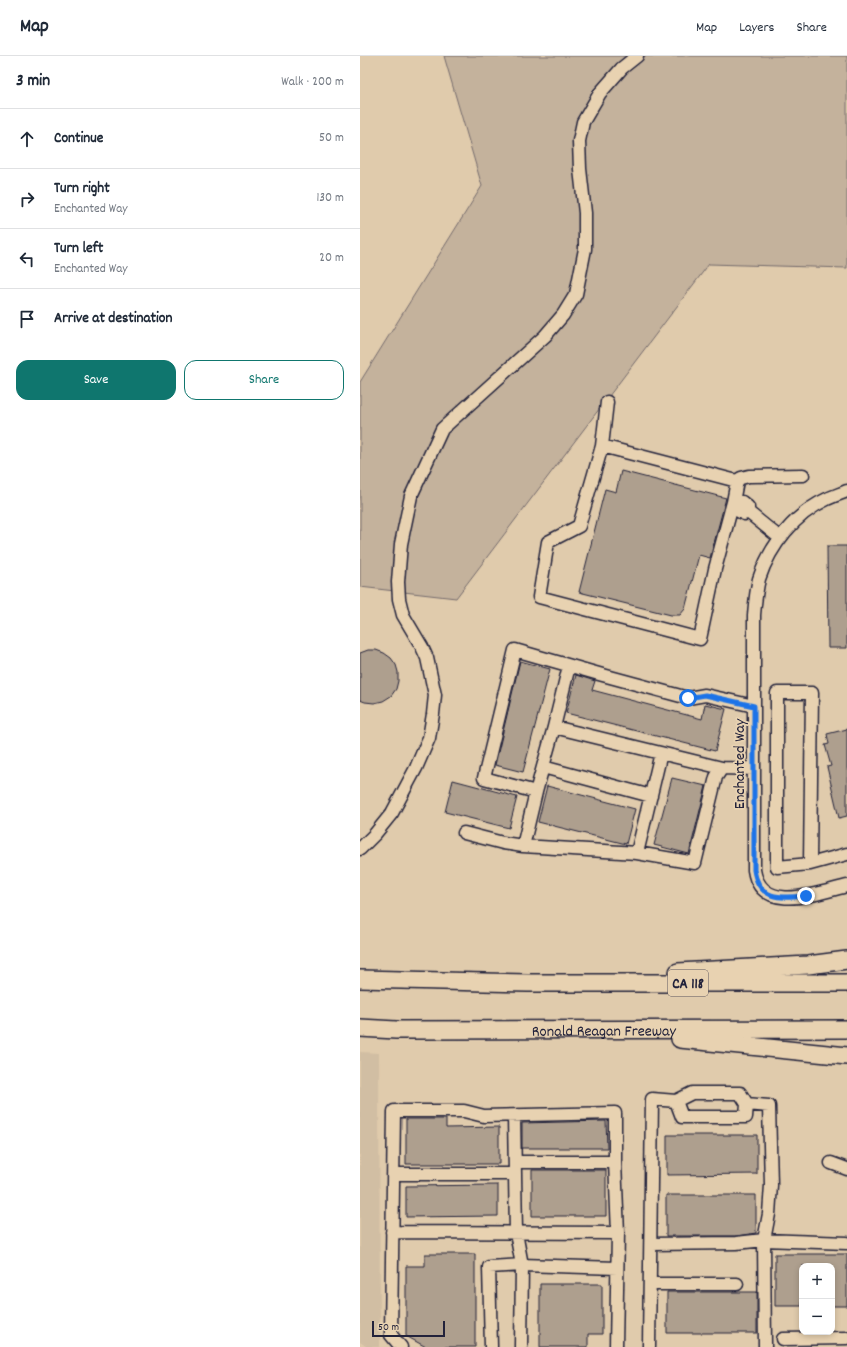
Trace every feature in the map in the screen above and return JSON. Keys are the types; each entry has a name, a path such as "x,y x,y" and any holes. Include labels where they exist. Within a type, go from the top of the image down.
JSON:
{"highway":[{"path":"528,982 736,968 808,965 847,960"},
{"name":"CA 118","path":"360,979 528,982 847,983"},
{"name":"Ronald Reagan Freeway","path":"360,1028 396,1030 847,1029"},
{"path":"564,1029 699,1040 847,1056"}],"street":[{"path":"360,849 375,834 392,813 416,768 426,744 433,714 435,695 427,658 403,615 399,599 398,582 401,544 411,496 442,429 545,336 563,315 576,294 585,249 586,213 580,169 579,141 583,122 600,93 622,68 637,56"},
{"path":"607,402 602,446 579,526 548,542 539,597 700,639 715,569 734,502 737,481"},
{"path":"602,446 737,481 741,478 749,476 803,475"},
{"name":"Enchanted Way","path":"847,491 826,499 804,514 780,538 766,562 759,580 755,597 754,615 755,878 758,885 764,891 770,895 782,898 806,896 847,886"},
{"path":"734,502 736,508 744,514 748,512 780,538"},
{"path":"536,792 484,778 515,650 688,698 705,695 754,706"},
{"path":"523,846 569,666"},
{"path":"810,864 812,693 777,693 777,867 810,864 847,854"},
{"path":"554,727 722,768 754,769"},
{"path":"637,853 661,753"},
{"path":"543,767 651,796"},
{"path":"464,833 503,843 523,846 637,853 695,863 716,777 722,768"},
{"path":"649,1347 652,1100 676,1101 692,1093 740,1093 747,1104 746,1117 682,1117 676,1101"},
{"path":"747,1104 769,1106 771,1184 769,1214 764,1240 765,1347"},
{"path":"402,1346 391,1335 394,1111 464,1111 484,1116 614,1113 618,1233 616,1347"},
{"path":"514,1116 516,1233 522,1266 521,1347"},
{"path":"515,1162 615,1162"},
{"path":"831,1163 847,1169"},
{"path":"394,1174 515,1174"},
{"path":"392,1232 618,1233"},
{"path":"651,1244 736,1243 764,1240 847,1243"},
{"path":"491,1347 490,1267 522,1266 617,1268"},
{"path":"650,1284 737,1284"},
{"path":"783,1339 847,1338"}],"shaded area":[{"path":"444,56 847,56 847,268 709,264 456,598 360,587 360,382 482,186"},
{"path":"360,1052 379,1053 380,1347 367,1347 360,1342"}],"building":[{"path":"621,471 726,498 710,558 699,555 685,609 680,615 671,615 579,592 605,489 616,492"},
{"path":"827,546 847,546 847,648 828,648"},
{"path":"368,650 376,650 391,658 396,665 398,672 396,689 391,696 383,701 374,703 360,700 360,653"},
{"path":"520,661 550,669 523,772 495,765"},
{"path":"576,675 595,681 592,690 702,719 705,704 726,709 715,751 566,713"},
{"path":"847,729 847,816 839,818 827,767 831,766 825,745 829,744 827,734"},
{"path":"672,778 706,786 689,854 654,845"},
{"path":"453,780 517,797 509,828 445,812"},
{"path":"547,786 635,809 626,844 538,822"},
{"path":"406,1119 446,1119 446,1128 499,1127 499,1164 406,1164"},
{"path":"606,1121 607,1148 522,1148 522,1123"},
{"path":"667,1135 757,1135 757,1174 667,1175"},
{"path":"532,1170 606,1170 606,1216 532,1216"},
{"path":"498,1185 498,1216 406,1217 406,1186"},
{"path":"666,1195 756,1195 756,1233 736,1236 666,1236"},
{"path":"425,1254 475,1254 475,1347 426,1347 406,1336 406,1266 425,1266"},
{"path":"775,1254 847,1254 847,1306 835,1306 835,1263 799,1263 799,1306 775,1306"},
{"path":"540,1284 602,1284 602,1334 588,1334 588,1347 540,1347"},
{"path":"667,1292 757,1292 757,1333 667,1333"}],"route":[{"path":"688,698 705,695 754,706 755,878 758,885 770,895 782,898 806,896"}]}
